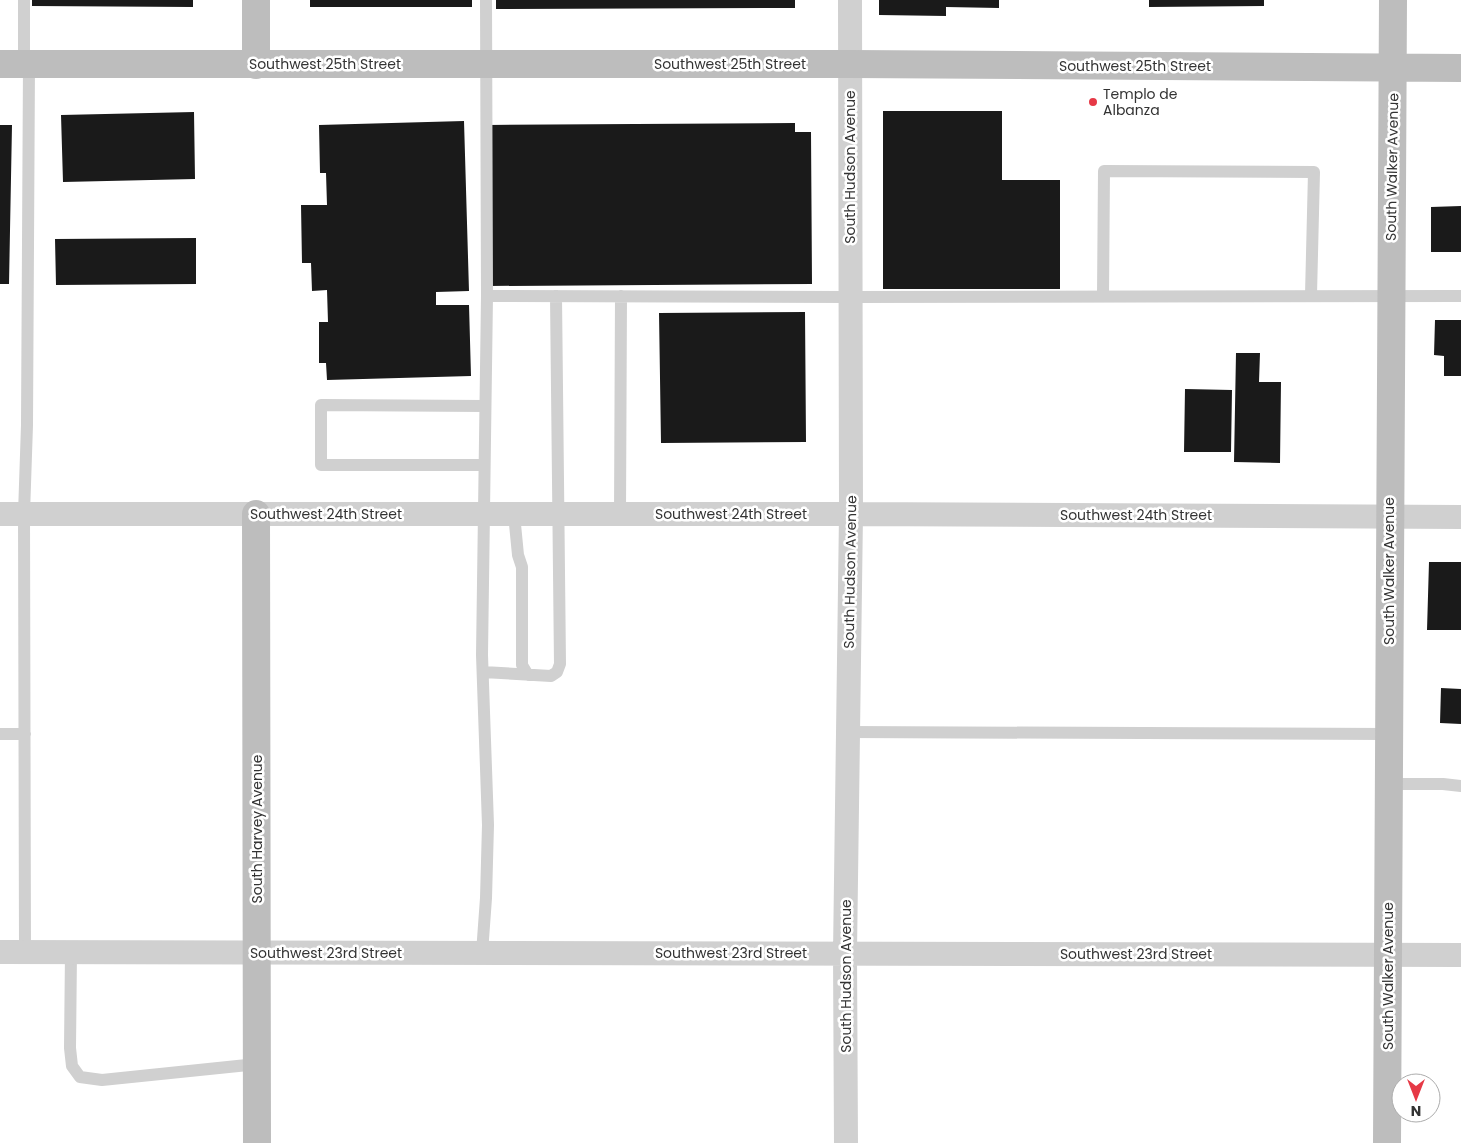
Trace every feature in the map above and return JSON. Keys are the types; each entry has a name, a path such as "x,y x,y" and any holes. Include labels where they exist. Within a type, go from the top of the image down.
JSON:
{"street":[{"path":"256,0 256,65"},
{"name":"South Hudson Avenue","path":"846,1143 845,954 851,514 849,297 850,0"},
{"name":"South Walker Avenue","path":"1388,1143 1389,516 1393,0"},
{"name":"Southwest 25th Street","path":"18,64 851,64 1461,68"},
{"name":"Southwest 24th Street","path":"0,514 851,514 1461,517"},
{"name":"South Harvey Avenue","path":"256,514 258,1143"},
{"name":"Southwest 23rd Street","path":"0,952 1461,955"}],"lane":[{"path":"24,0 18,64 27,426 24,514 25,952"},
{"path":"482,953 488,825 483,672 483,514 487,296 486,0"},
{"path":"1103,296 1104,170 1314,172 1311,295"},
{"path":"487,296 1461,296"},
{"path":"483,672 551,676 557,672 560,664 556,296"},
{"path":"620,514 621,296"},
{"path":"484,465 321,464 321,405 485,406"},
{"path":"514,514 518,555 522,568 522,665 528,674"},
{"path":"848,732 1389,734"},
{"path":"0,734 25,734"},
{"path":"1389,784 1461,786"},
{"path":"71,952 71,1057 72,1066 80,1077 102,1080 258,1064"}],"building":[{"path":"32,0 193,0 193,7 32,6"},
{"path":"310,0 472,0 472,7 310,7"},
{"path":"496,0 795,0 795,8 496,9"},
{"path":"879,0 999,0 999,8 946,7 946,16 879,15"},
{"path":"1149,0 1264,0 1264,6 1149,7"},
{"path":"883,111 1002,111 1002,180 1060,180 1060,289 883,289"},
{"path":"194,112 195,179 63,182 61,115"},
{"path":"464,121 469,291 436,292 436,305 469,305 471,376 327,380 326,363 319,363 319,322 328,322 327,290 312,291 311,263 302,263 301,205 327,205 326,173 320,173 319,125"},
{"path":"795,123 795,132 811,132 812,284 489,286 488,125"},
{"path":"0,125 12,125 9,284 0,284"},
{"path":"1461,206 1461,252 1431,252 1431,207"},
{"path":"196,238 196,284 56,285 55,239"},
{"path":"805,312 806,442 661,443 659,313"},
{"path":"1435,320 1461,320 1461,376 1444,376 1444,356 1434,355"},
{"path":"1236,353 1260,353 1259,382 1281,382 1280,463 1234,462"},
{"path":"1185,389 1232,390 1231,452 1184,452"},
{"path":"1429,562 1461,562 1461,630 1427,630"},
{"path":"1441,688 1461,689 1461,724 1440,723"}],"place":[{"name":"Templo de Albanza","path":"1093,102"}]}
